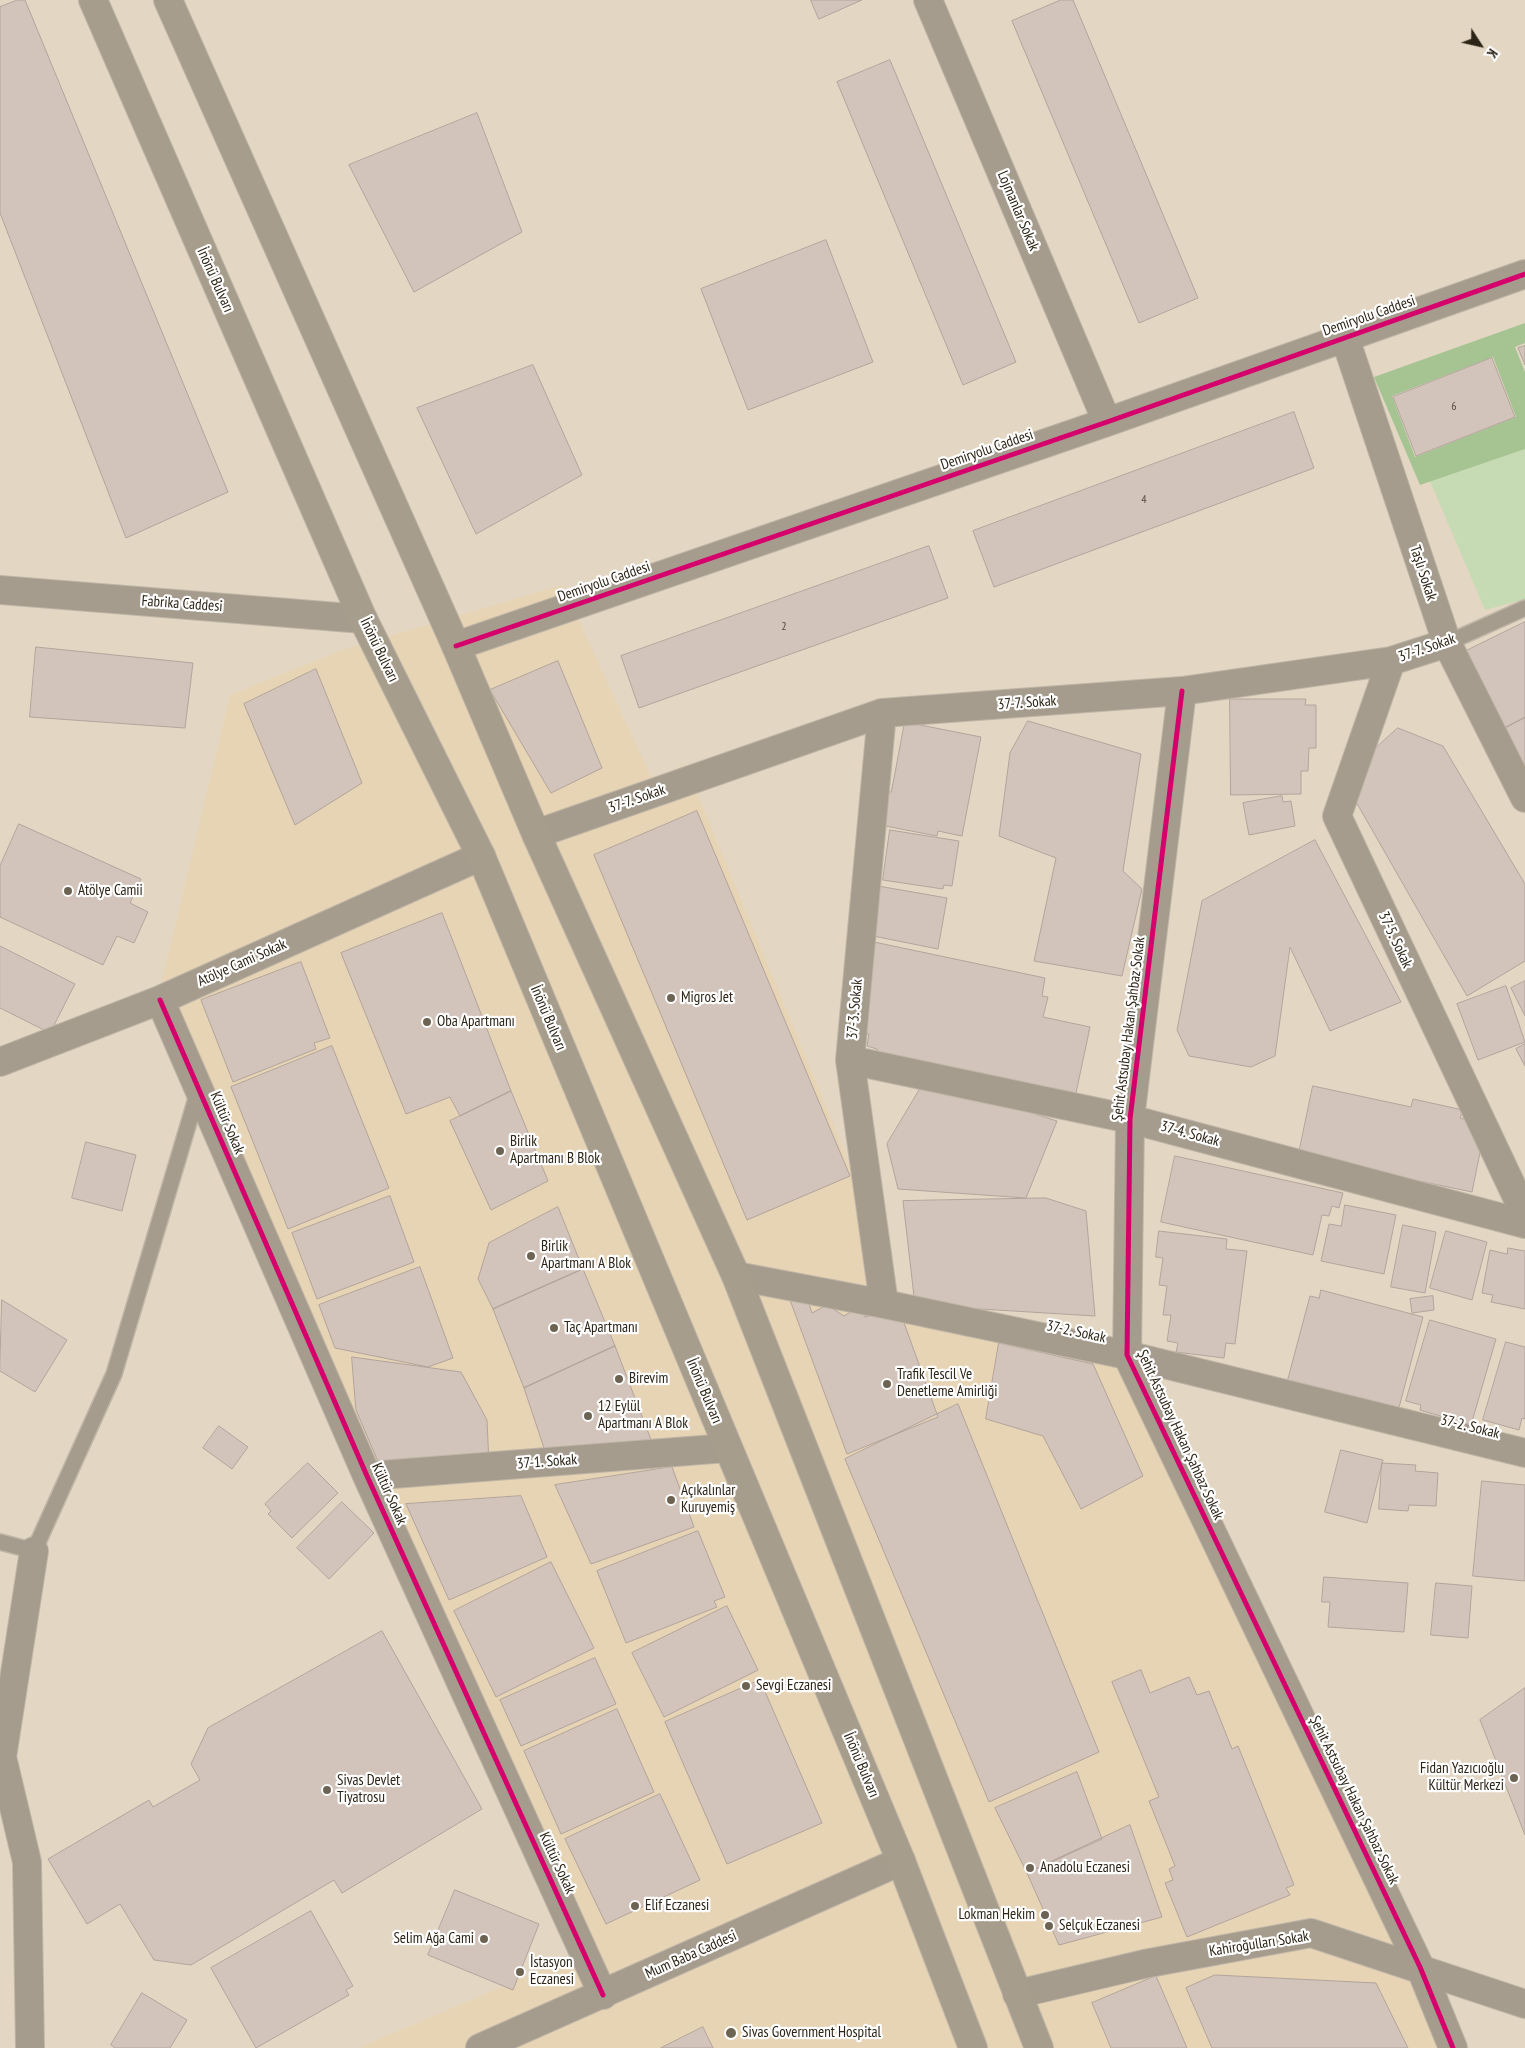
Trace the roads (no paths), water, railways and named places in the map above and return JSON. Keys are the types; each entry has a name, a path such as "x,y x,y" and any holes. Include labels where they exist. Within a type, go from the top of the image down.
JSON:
{"main road":[{"name":"İnönü Bulvarı","path":"93,0 363,619 480,856 901,1861 973,2048"},
{"path":"168,0 456,646 536,834 736,1276 1039,2048"}],"street":[{"name":"Lojmanlar Sokak","path":"928,0 1108,422"},
{"name":"Demiryolu Caddesi","path":"456,646 1108,422 1525,274"},
{"name":"Taşlı Sokak","path":"1345,338 1447,643 1525,798"},
{"name":"Fabrika Caddesi","path":"0,590 363,619"},
{"name":"37-7. Sokak","path":"536,834 882,713 1182,691 1391,661 1447,643"},
{"name":"37-5. Sokak","path":"1391,661 1336,816 1525,1214"},
{"name":"Şehit Astsubay Hakan Şahbaz Sokak","path":"1182,691 1130,1118 1127,1355 1420,1967 1453,2048"},
{"name":"37-3. Sokak","path":"882,713 850,1060 884,1304"},
{"name":"Atölye Cami Sokak","path":"0,1062 160,1000 480,856"},
{"name":"Kültür Sokak","path":"160,1000 366,1476 603,1995"},
{"name":"37-4. Sokak","path":"850,1060 1130,1118 1525,1224"},
{"name":"37-2. Sokak","path":"736,1276 884,1304 1127,1355 1525,1453"},
{"name":"37-1. Sokak","path":"366,1476 727,1448"},
{"path":"30,2048 27,1862 2,1757 34,1551"},
{"name":"Mum Baba Caddesi","path":"480,2048 901,1861"},
{"name":"Kahiroğulları Sokak","path":"1017,1994 1144,1964 1311,1933 1420,1967 1525,2004"}],"lane":[{"name":"37-7. Sokak","path":"1447,643 1525,608"},
{"path":"0,1542 34,1551 114,1374 199,1090"}],"place":[{"name":"Atölye Camii","path":"68,891"},
{"name":"Migros Jet","path":"671,998"},
{"name":"Oba Apartmanı","path":"427,1022"},
{"name":"Birlik Apartmanı B Blok","path":"500,1151"},
{"name":"Birlik Apartmanı A Blok","path":"531,1256"},
{"name":"Taç Apartmanı","path":"554,1328"},
{"name":"Birevim","path":"619,1379"},
{"name":"Trafik Tescil Ve Denetleme Amirliği","path":"887,1384"},
{"name":"12 Eylül Apartmanı A Blok","path":"588,1416"},
{"name":"Açıkalınlar Kuruyemiş","path":"671,1500"},
{"name":"Sevgi Eczanesi","path":"746,1686"},
{"name":"Fidan Yazıcıoğlu Kültür Merkezi","path":"1514,1778"},
{"name":"Sivas Devlet Tiyatrosu","path":"327,1790"},
{"name":"Anadolu Eczanesi","path":"1030,1868"},
{"name":"Elif Eczanesi","path":"635,1906"},
{"name":"Lokman Hekim","path":"1045,1915"},
{"name":"Selçuk Eczanesi","path":"1049,1926"},
{"name":"Selim Ağa Cami","path":"484,1939"},
{"name":"İstasyon Eczanesi","path":"520,1972"},
{"name":"Sivas Government Hospital","path":"731,2033"}]}
